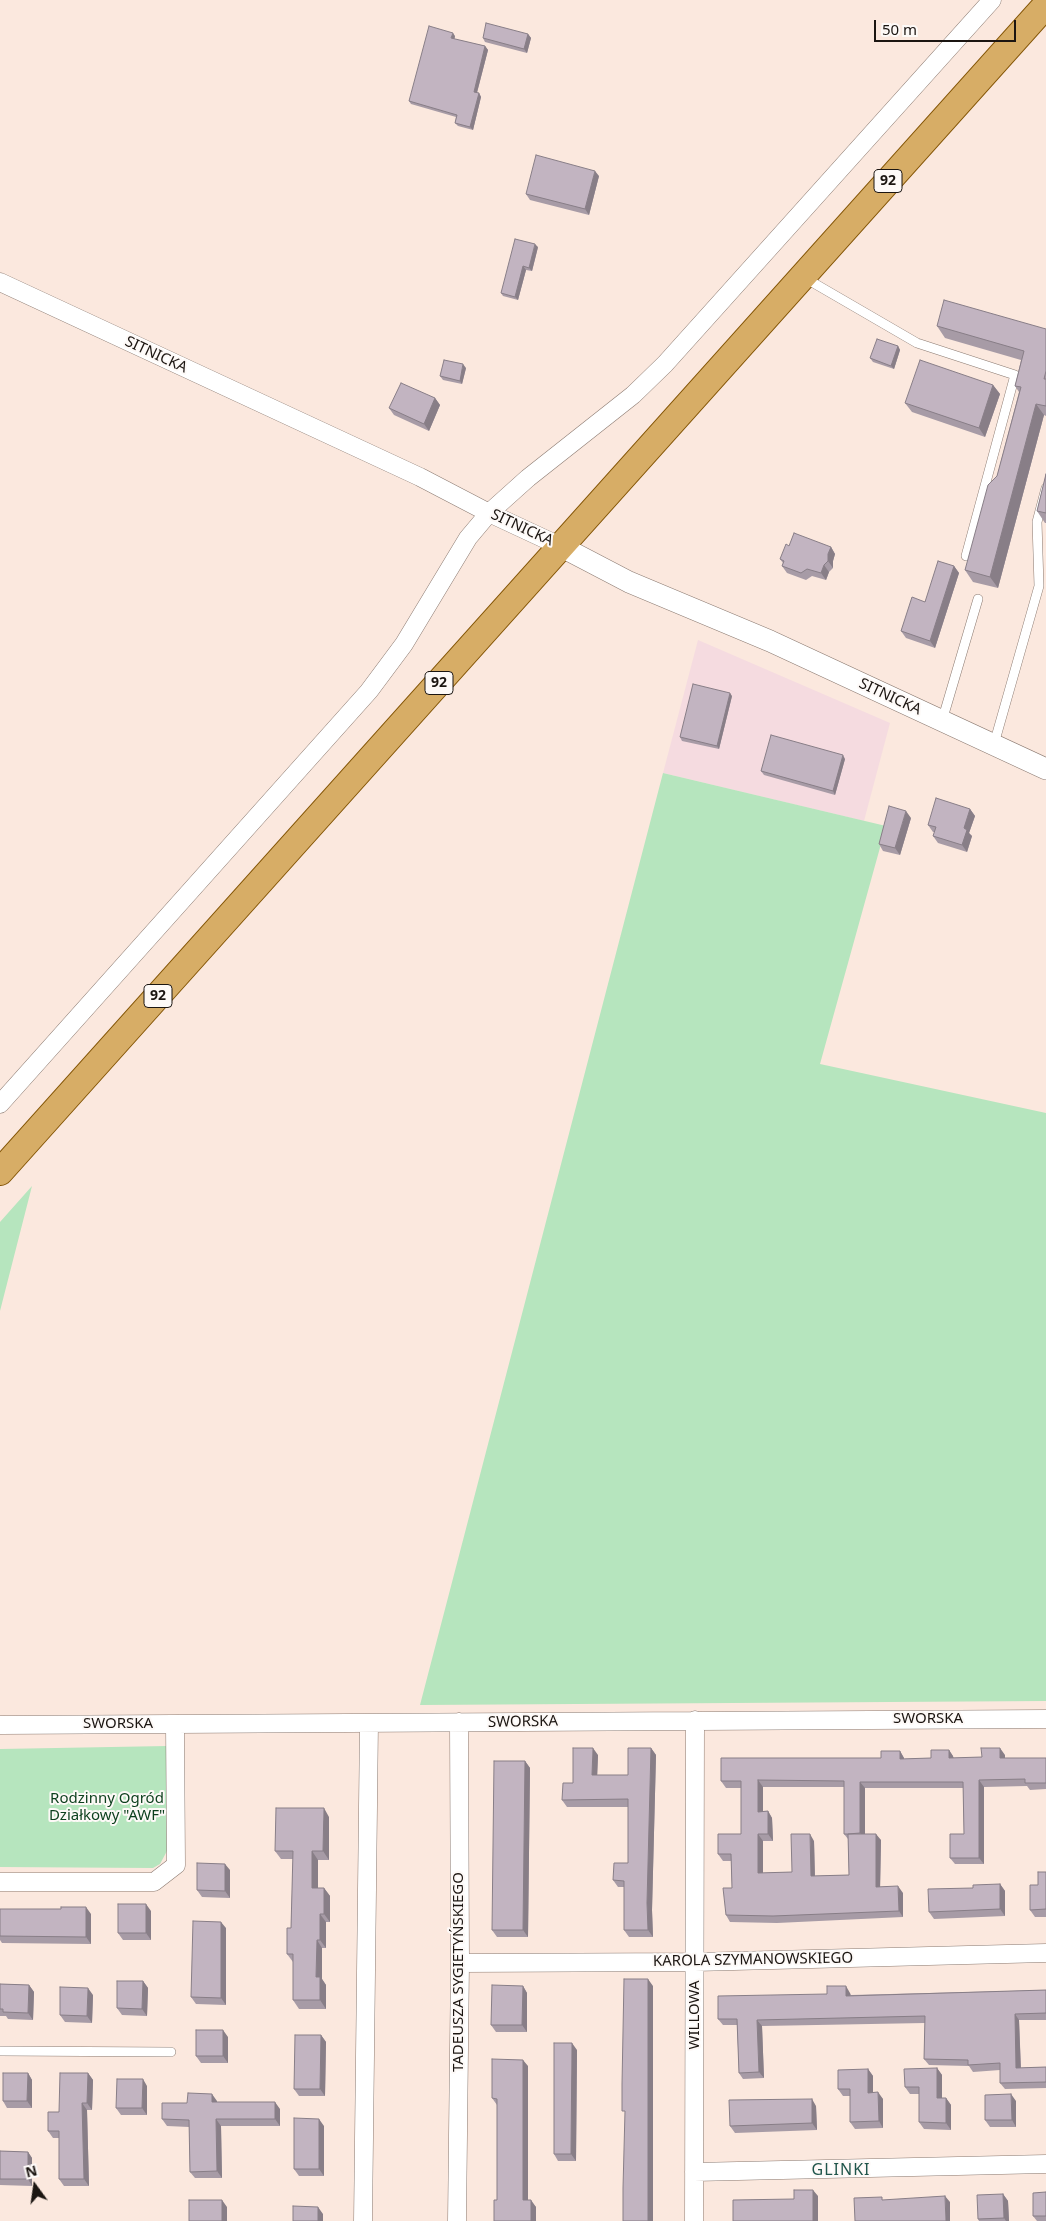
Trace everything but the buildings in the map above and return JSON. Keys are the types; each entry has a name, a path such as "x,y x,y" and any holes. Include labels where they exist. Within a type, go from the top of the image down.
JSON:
{"main road":[{"name":"92","path":"0,1172 1046,6"}],"street":[{"path":"0,1104 369,690 404,644 468,538 488,513 528,478 633,395 665,364 992,0"},
{"name":"SITNICKA","path":"0,282 420,477 488,513 562,547 629,582 770,641 1046,769"},
{"name":"SWORSKA","path":"0,1725 1046,1719"},
{"name":"WILLOWA","path":"694,2221 695,1720"},
{"name":"TADEUSZA SYGIETYŃSKIEGO","path":"458,2221 459,1722"},
{"path":"363,2221 369,1723"},
{"path":"0,1882 154,1882 176,1865 175,1724"},
{"name":"KAROLA SZYMANOWSKIEGO","path":"460,1963 695,1962 1046,1953"},
{"path":"694,2172 1046,2164"}],"lane":[{"path":"802,277 918,343 1015,375 966,556"},
{"path":"994,744 1039,586 1037,522 1046,488"},
{"path":"942,721 978,599"},
{"path":"0,2051 171,2052"}],"shaded area":[{"path":"698,640 890,723 864,821 663,773"}],"green space":[{"path":"663,773 886,826 820,1064 1046,1113 1046,1701 420,1705"},
{"path":"32,1186 0,1311 0,1222"},
{"name":"Rodzinny Ogród Działkowy \"AWF\"","path":"167,1746 167,1851 160,1864 153,1868 0,1867 0,1749"}],"district":[{"name":"GLINKI","path":"841,2170"}]}
